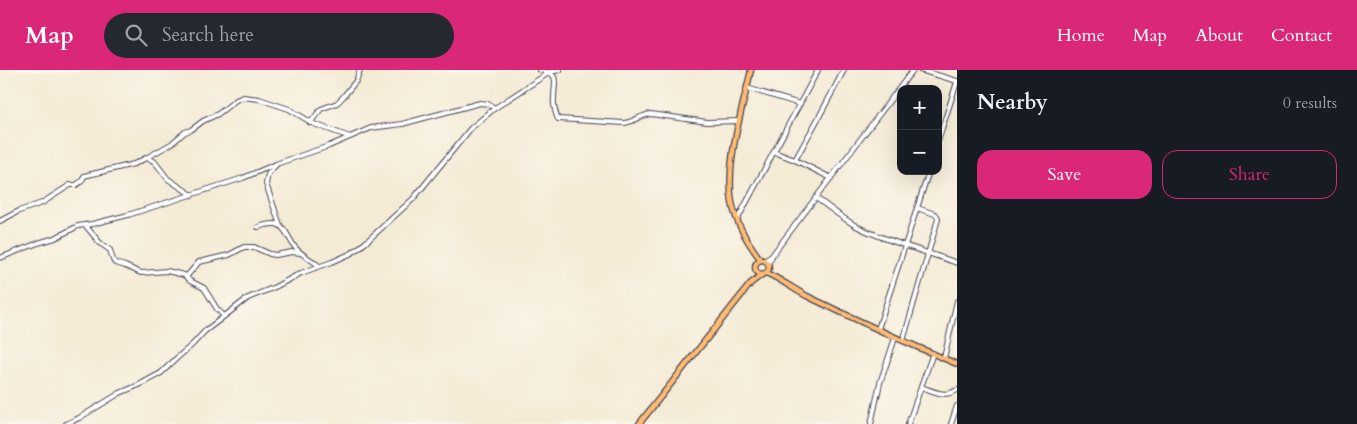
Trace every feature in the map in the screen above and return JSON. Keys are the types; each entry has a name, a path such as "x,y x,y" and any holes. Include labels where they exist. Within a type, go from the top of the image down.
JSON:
{"main road":[{"path":"751,70 731,166 731,196 738,220 753,250 756,264 756,270 751,283"},
{"path":"753,250 776,277"},
{"path":"756,264 766,263"},
{"path":"639,424 751,283 764,273 766,263"},
{"path":"756,270 759,273 776,277 800,293 895,338 957,364"}],"street":[{"path":"310,122 321,109 337,103 343,97 356,81 360,70"},
{"path":"540,70 550,72 555,80 554,97 556,118 558,119 629,123 646,114 651,114 707,122 739,122"},
{"path":"66,424 80,418 120,393 161,373 205,331 248,298 352,253 413,199 471,128 495,108 550,72 560,70"},
{"path":"738,220 818,70"},
{"path":"794,160 844,70"},
{"path":"766,263 913,70"},
{"path":"920,70 957,82 942,130"},
{"path":"747,88 800,104"},
{"path":"0,221 19,211 42,203 70,186 76,185 82,181 84,176 134,164 146,158 171,144 203,120 218,114 240,98 255,98 289,109 310,122 350,137"},
{"path":"0,258 55,238 78,226 128,214 243,178 370,128 402,124 480,103 488,104 495,108"},
{"path":"774,152 831,178"},
{"path":"146,158 154,161 168,178 192,195"},
{"path":"276,164 268,174 266,184 280,225 294,246 320,266"},
{"path":"878,329 928,175"},
{"path":"816,198 857,226 904,245 957,263"},
{"path":"903,341 938,220 938,216 917,208"},
{"path":"85,225 100,243 110,250 116,263 138,272 167,272 184,275 190,281 204,288 217,309 224,316"},
{"path":"258,227 280,225"},
{"path":"186,277 199,262 229,255 244,247 254,246 276,255 292,252 301,253"},
{"path":"944,358 957,301"},
{"path":"870,424 880,383 895,338"},
{"path":"908,424 933,353"},
{"path":"921,387 945,394 957,390"},
{"path":"951,424 957,406"}]}
